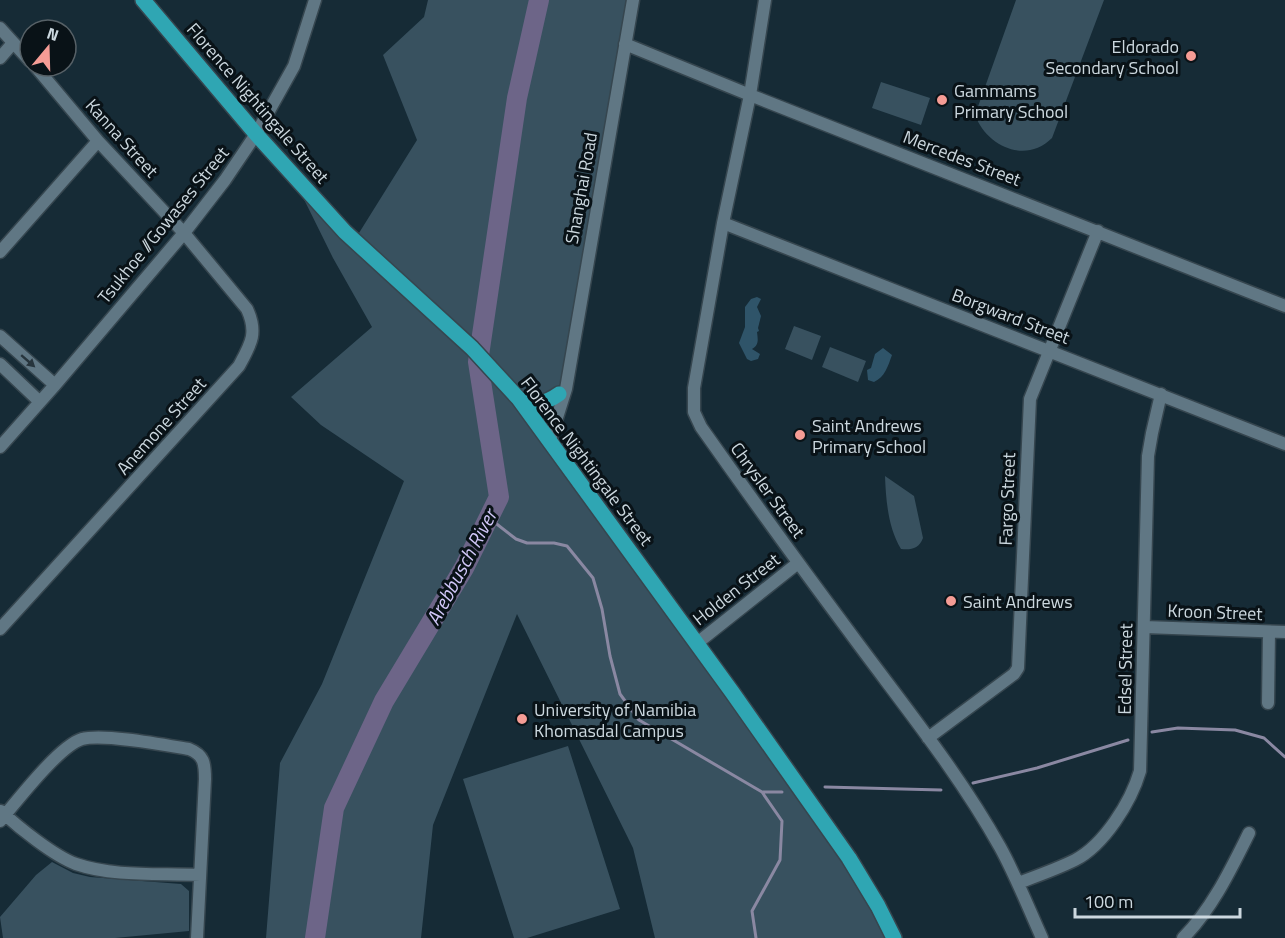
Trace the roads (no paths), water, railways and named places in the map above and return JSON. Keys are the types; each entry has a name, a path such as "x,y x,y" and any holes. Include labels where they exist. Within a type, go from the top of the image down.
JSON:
{"main road":[{"name":"Florence Nightingale Street","path":"143,0 256,134 345,232 472,348 519,399 849,858 894,938"},
{"path":"519,399 538,404 553,399 562,388"}],"street":[{"name":"Tsukhoe //Gowases Street","path":"0,447 184,233 225,180 256,134 294,66 315,0"},
{"name":"Shanghai Road","path":"547,437 566,389 562,388 633,0"},
{"name":"Chrysler Street","path":"765,0 750,95 723,223 694,388 694,412 701,427 798,563 928,738 977,809 1000,847 1042,938"},
{"path":"0,28 18,48"},
{"path":"0,58 13,43"},
{"name":"Mercedes Street","path":"625,44 1285,306"},
{"name":"Kanna Street","path":"45,78 98,141 184,233"},
{"path":"0,252 98,141"},
{"name":"Borgward Street","path":"723,223 1285,444"},
{"name":"Fargo Street","path":"928,738 1017,670 1030,402 1098,231"},
{"name":"Anemone Street","path":"0,629 240,366 249,348 253,334 253,322 247,309 184,233"},
{"path":"0,336 55,385"},
{"path":"0,364 40,402"},
{"name":"Edsel Street","path":"1018,883 1076,860 1090,850 1108,831 1132,794 1140,771 1149,456 1161,394"},
{"name":"Holden Street","path":"696,644 798,563"},
{"name":"Kroon Street","path":"1144,627 1285,633"},
{"path":"1268,703 1269,632"},
{"path":"197,938 205,799 205,763 196,752 189,748 100,737 82,739 71,745 38,776 2,815 60,856 74,863 108,871 200,875"},
{"path":"1183,938 1201,918 1250,833"}],"waterway":[{"name":"Arebbusch River","path":"315,938 334,808 384,701 464,568 499,497 478,362 517,98 539,0"},
{"path":"489,518 516,539 527,543 554,543 567,546 593,578 620,694 639,720 762,792 782,821 780,860 752,911 756,938"},
{"path":"1152,732 1178,728 1235,730 1264,738 1285,757"},
{"path":"973,783 1037,768 1128,740"},
{"path":"825,787 941,790"},
{"path":"763,792 782,792"}],"place":[{"name":"Eldorado Secondary School","path":"1191,56"},
{"name":"Gammams Primary School","path":"942,100"},
{"name":"Saint Andrews Primary School","path":"800,435"},
{"name":"Saint Andrews","path":"951,601"},
{"name":"University of Namibia Khomasdal Campus","path":"522,719"}]}
